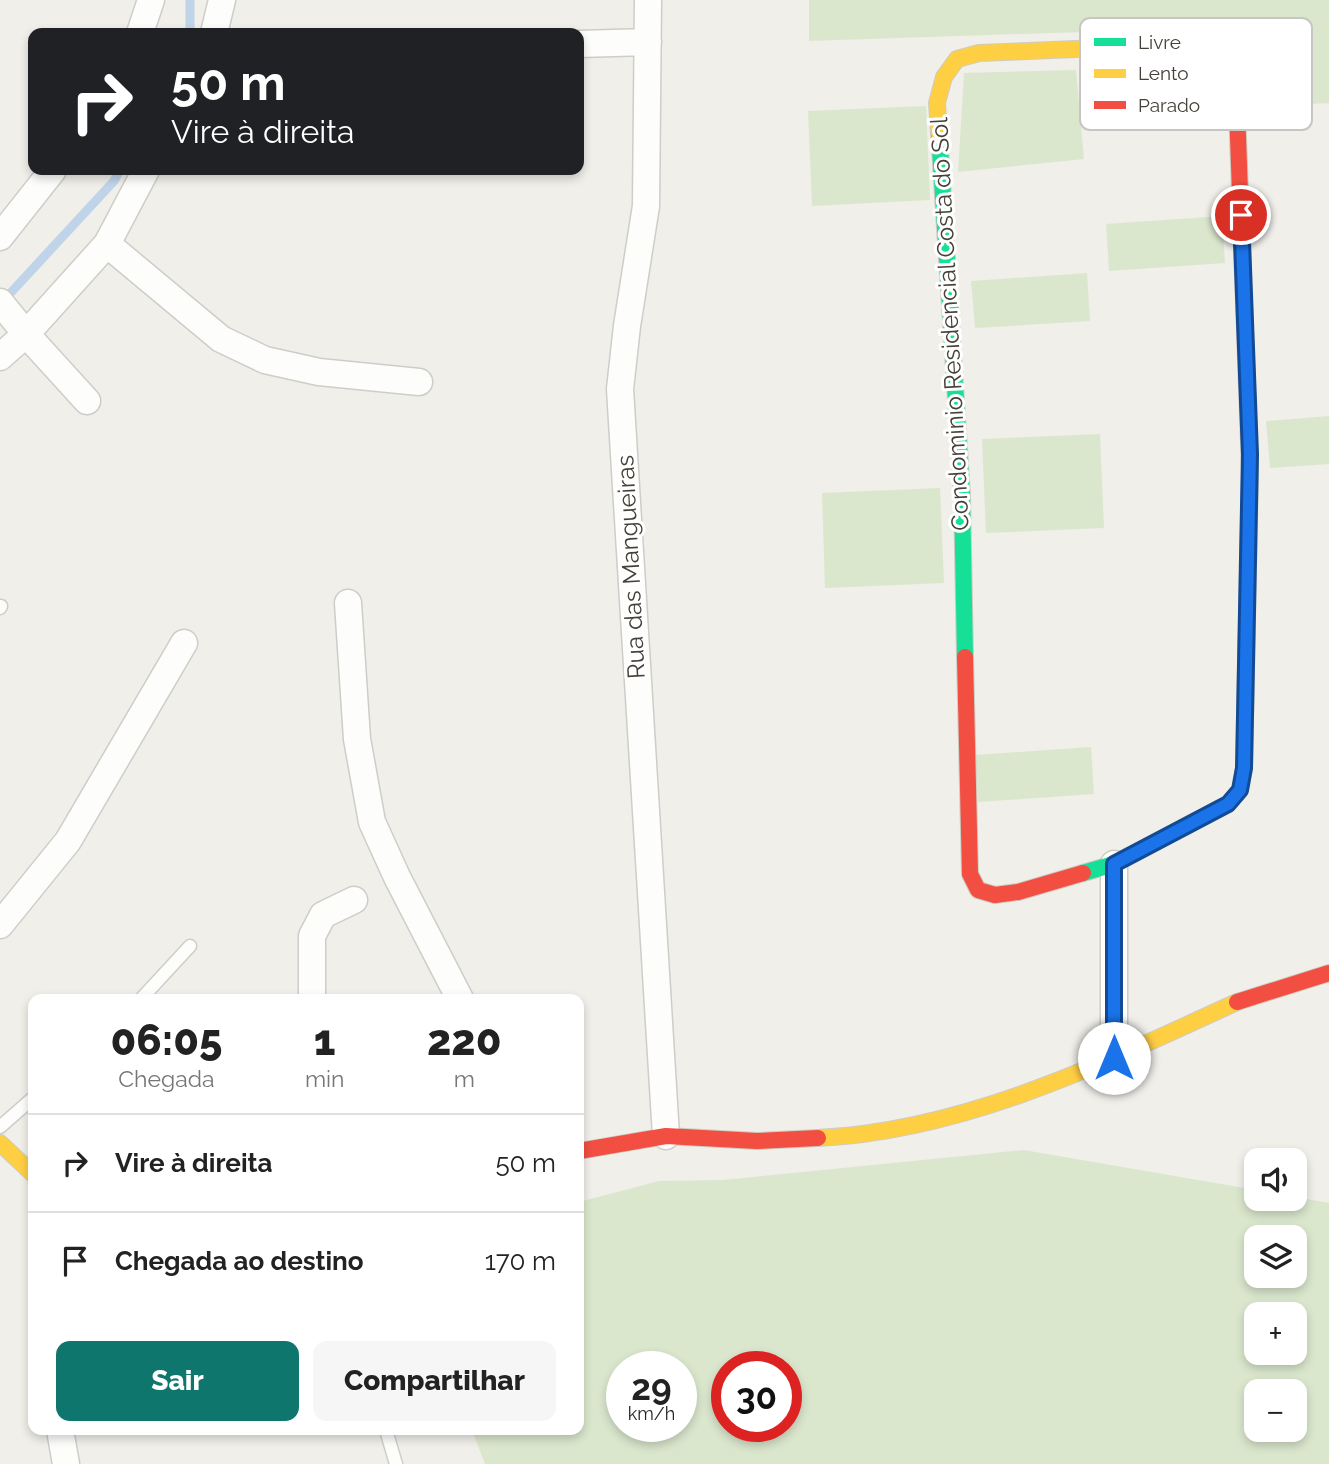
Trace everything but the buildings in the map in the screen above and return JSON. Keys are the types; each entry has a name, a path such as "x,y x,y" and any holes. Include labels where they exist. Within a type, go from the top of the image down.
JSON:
{"street":[{"path":"142,28 151,0"},
{"path":"215,28 222,0"},
{"name":"Rua das Mangueiras","path":"648,0 646,206 620,389 666,1136"},
{"path":"584,44 648,43"},
{"name":"Condominio Residencial Costa do Sol","path":"1080,49 979,53 957,60 944,77 937,103 962,495 970,874 978,890 995,895 1018,892 1114,864 1228,804 1240,790 1244,768 1250,454 1238,130"},
{"path":"0,237 49,175"},
{"path":"0,357 26,334 107,244 143,175"},
{"path":"107,244 221,339 265,360 319,372 419,382"},
{"path":"0,302 87,401"},
{"path":"348,603 357,739 372,822 457,994"},
{"path":"0,925 68,841 184,643"},
{"path":"1114,864 1114,1058"},
{"path":"312,994 312,936 323,915 354,900"},
{"path":"584,1150 666,1136 757,1141 843,1138 917,1125 1019,1095 1114,1058 1240,1001 1329,973"},
{"path":"0,1143 28,1169"},
{"path":"61,1435 66,1464"}],"lane":[{"path":"146,994 190,946"},
{"path":"0,1126 28,1102"},
{"path":"387,1435 396,1464"}],"green space":[{"path":"809,0 1329,0 1329,103 1312,104 1312,18 1080,18 1080,32 809,41"},
{"path":"1076,70 1084,159 958,172 964,73"},
{"path":"926,106 930,200 812,206 808,111"},
{"path":"1222,216 1225,263 1109,271 1106,224"},
{"path":"1087,273 1090,321 975,328 971,281"},
{"path":"1329,416 1329,464 1270,468 1266,421"},
{"path":"1100,434 1104,528 986,533 982,439"},
{"path":"940,488 944,583 825,588 822,493"},
{"path":"1091,747 1094,794 978,802 975,755"},
{"path":"1024,1150 1244,1188 1244,1211 1307,1211 1307,1199 1329,1203 1329,1464 485,1464 474,1435 584,1435 584,1201 659,1181 723,1180"}],"waterway":[{"path":"190,0 190,28"},
{"path":"4,300 117,175"}],"traffic: fast":[{"path":"939,133 962,495 965,657"},
{"path":"1083,873 1114,864 1228,804 1240,790 1244,768 1250,471"}],"traffic: slow":[{"path":"939,133 937,103 944,77 957,59 979,53 1080,49"},
{"path":"818,1138 873,1133 981,1108 1086,1070 1237,1002"},
{"path":"0,1143 28,1169"}],"traffic: jam":[{"path":"1238,130 1250,471"},
{"path":"965,657 970,874 978,890 995,895 1018,892 1083,873"},
{"path":"1237,1002 1329,973"},
{"path":"584,1150 666,1136 757,1141 818,1138"}],"route":[{"path":"1114,1058 1114,864 1228,804 1240,790 1244,768 1250,454 1241,215"}]}
